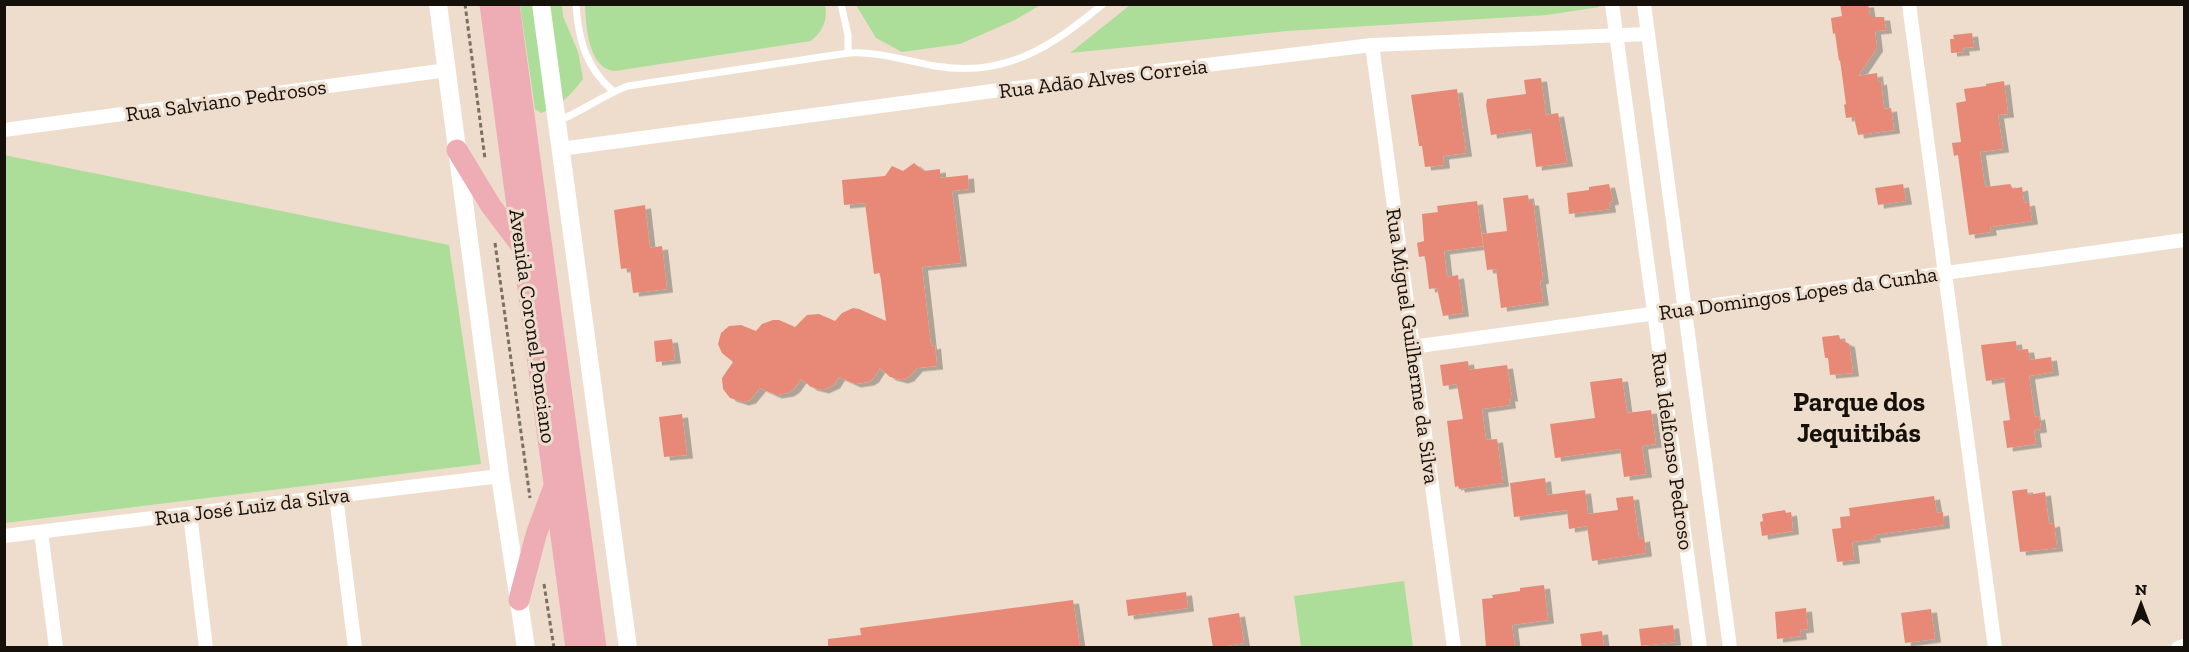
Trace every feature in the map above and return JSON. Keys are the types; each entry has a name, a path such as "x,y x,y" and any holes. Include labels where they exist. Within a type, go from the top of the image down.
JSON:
{"main road":[{"path":"438,4 500,476 526,648"},
{"name":"Avenida Coronel Ponciano","path":"490,4 576,648"},
{"path":"509,4 596,648"},
{"path":"541,4 628,648"},
{"path":"457,150 491,206 522,246"},
{"path":"519,600 536,535 554,486"}],"street":[{"name":"Rua Idelfonso Pedroso","path":"1612,4 1700,648"},
{"name":"Rua Idelfonso Pedroso","path":"1644,4 1730,648"},
{"path":"1909,4 1995,648"},
{"name":"Rua Adão Alves Correia","path":"560,148 1000,90 1372,45 1648,34"},
{"name":"Rua Miguel Guilherme da Silva","path":"1372,45 1454,648"},
{"name":"Rua Salviano Pedrosos","path":"4,130 447,70"},
{"name":"Rua Domingos Lopes da Cunha","path":"1412,347 2184,240"},
{"name":"Rua José Luiz da Silva","path":"4,536 500,476"},
{"path":"336,496 354,648"},
{"path":"190,514 206,648"},
{"path":"41,532 56,648"},
{"path":"2178,648 2184,646"}],"lane":[{"path":"576,4 586,57 599,79 613,91"},
{"path":"841,4 848,35 848,52"},
{"path":"556,122 584,109 613,91 628,86 848,52 872,52 970,70 987,68 1029,55 1060,36 1103,4"}],"path":[{"path":"465,4 485,159"},
{"path":"495,240 531,504"},
{"path":"543,580 554,648"}],"green space":[{"path":"825,4 824,25 811,41 615,71 599,63 594,55 586,24 585,5"},
{"path":"1599,4 1599,7 1547,15 1287,31 1070,53 1130,5"},
{"path":"520,5 562,5 563,16 578,52 583,79 565,99 541,113 535,109"},
{"path":"856,5 1040,5 1015,20 960,44 902,52 876,38"},
{"path":"4,155 449,245 481,464 5,523"},
{"path":"1404,581 1413,647 1301,647 1294,596"}],"building":[{"path":"1840,4 1868,4 1870,17 1884,17 1886,30 1875,31 1877,48 1858,76 1877,73 1878,82 1881,81 1884,109 1891,108 1894,130 1858,135 1854,117 1846,118 1840,60 1831,18 1842,16"},
{"path":"1972,33 1974,47 1963,48 1964,52 1951,53 1950,39 1954,39 1953,35"},
{"path":"1541,78 1546,115 1558,113 1567,163 1536,167 1531,129 1491,135 1486,105 1487,99 1526,94 1524,80"},
{"path":"2004,81 2008,114 1998,115 2003,149 1980,152 1985,187 2010,184 2013,189 2022,187 2024,203 2029,202 2032,221 1990,227 1991,232 1969,235 1958,155 1954,156 1952,143 1961,142 1956,103 1966,101 1964,89"},
{"path":"1457,89 1466,153 1443,156 1444,165 1425,167 1422,146 1419,146 1411,95"},
{"path":"914,163 924,171 940,169 940,178 968,175 969,189 952,191 961,263 922,267 931,346 935,345 937,366 917,368 908,378 902,380 890,377 880,368 873,379 868,382 855,384 839,377 834,385 823,390 811,387 801,379 788,393 776,395 760,388 750,400 743,402 730,398 723,389 722,378 733,362 722,353 718,344 721,333 729,326 741,325 756,331 762,324 779,320 795,327 807,315 819,314 835,321 842,313 853,308 886,321 880,273 874,274 865,203 844,205 842,180 885,176 892,166 903,171"},
{"path":"1609,184 1613,201 1609,202 1610,209 1569,214 1567,193"},
{"path":"1903,184 1906,201 1878,205 1875,188"},
{"path":"1528,195 1529,202 1533,202 1543,280 1540,281 1543,302 1501,308 1496,269 1487,270 1482,234 1507,231 1503,198"},
{"path":"1477,201 1483,246 1444,251 1447,277 1458,275 1463,313 1443,316 1437,288 1429,289 1425,256 1419,257 1417,243 1424,241 1422,214 1438,212 1437,206"},
{"path":"645,205 650,248 662,246 667,289 633,293 630,268 621,269 614,210"},
{"path":"1839,335 1840,339 1849,344 1853,373 1830,375 1822,337"},
{"path":"672,339 675,360 656,362 654,341"},
{"path":"2016,341 2017,350 2028,349 2030,360 2051,357 2053,372 2029,376 2035,417 2039,416 2041,429 2034,430 2036,444 2007,448 2003,421 2010,420 2004,378 1986,381 1981,345"},
{"path":"1468,361 1469,370 1507,365 1512,398 1509,398 1510,405 1482,409 1486,440 1497,439 1503,483 1459,489 1458,486 1455,487 1447,421 1463,419 1457,384 1443,386 1440,365"},
{"path":"1622,378 1627,413 1651,410 1656,444 1642,446 1646,474 1624,477 1620,449 1555,458 1550,424 1595,418 1590,382"},
{"path":"682,414 687,455 664,457 659,417"},
{"path":"1545,478 1547,495 1585,490 1588,514 1618,510 1616,498 1633,496 1639,539 1644,538 1646,553 1592,561 1587,526 1569,529 1567,510 1514,517 1510,483"},
{"path":"2027,489 2028,495 2045,492 2049,524 2054,523 2057,548 2020,552 2012,491"},
{"path":"1934,496 1937,513 1943,512 1944,525 1874,535 1875,539 1852,542 1854,560 1837,562 1832,529 1841,528 1840,517 1850,516 1849,508"},
{"path":"1785,510 1786,513 1791,512 1793,531 1762,536 1760,522 1763,521 1762,514"},
{"path":"1544,585 1548,620 1512,625 1515,648 1486,648 1482,599 1493,598 1492,595 1520,591 1520,588"},
{"path":"1186,592 1188,608 1128,616 1126,600"},
{"path":"1073,600 1080,648 828,648 828,639 861,635 860,628"},
{"path":"1806,608 1808,629 1800,630 1801,636 1777,639 1775,612"},
{"path":"1931,609 1935,639 1905,643 1901,613"},
{"path":"1239,613 1244,643 1213,648 1208,618"},
{"path":"1673,625 1675,642 1641,646 1639,629"},
{"path":"1602,631 1604,648 1582,648 1580,634"}],"district":[{"name":"Parque dos Jequitibás","path":"1859,418"}]}
